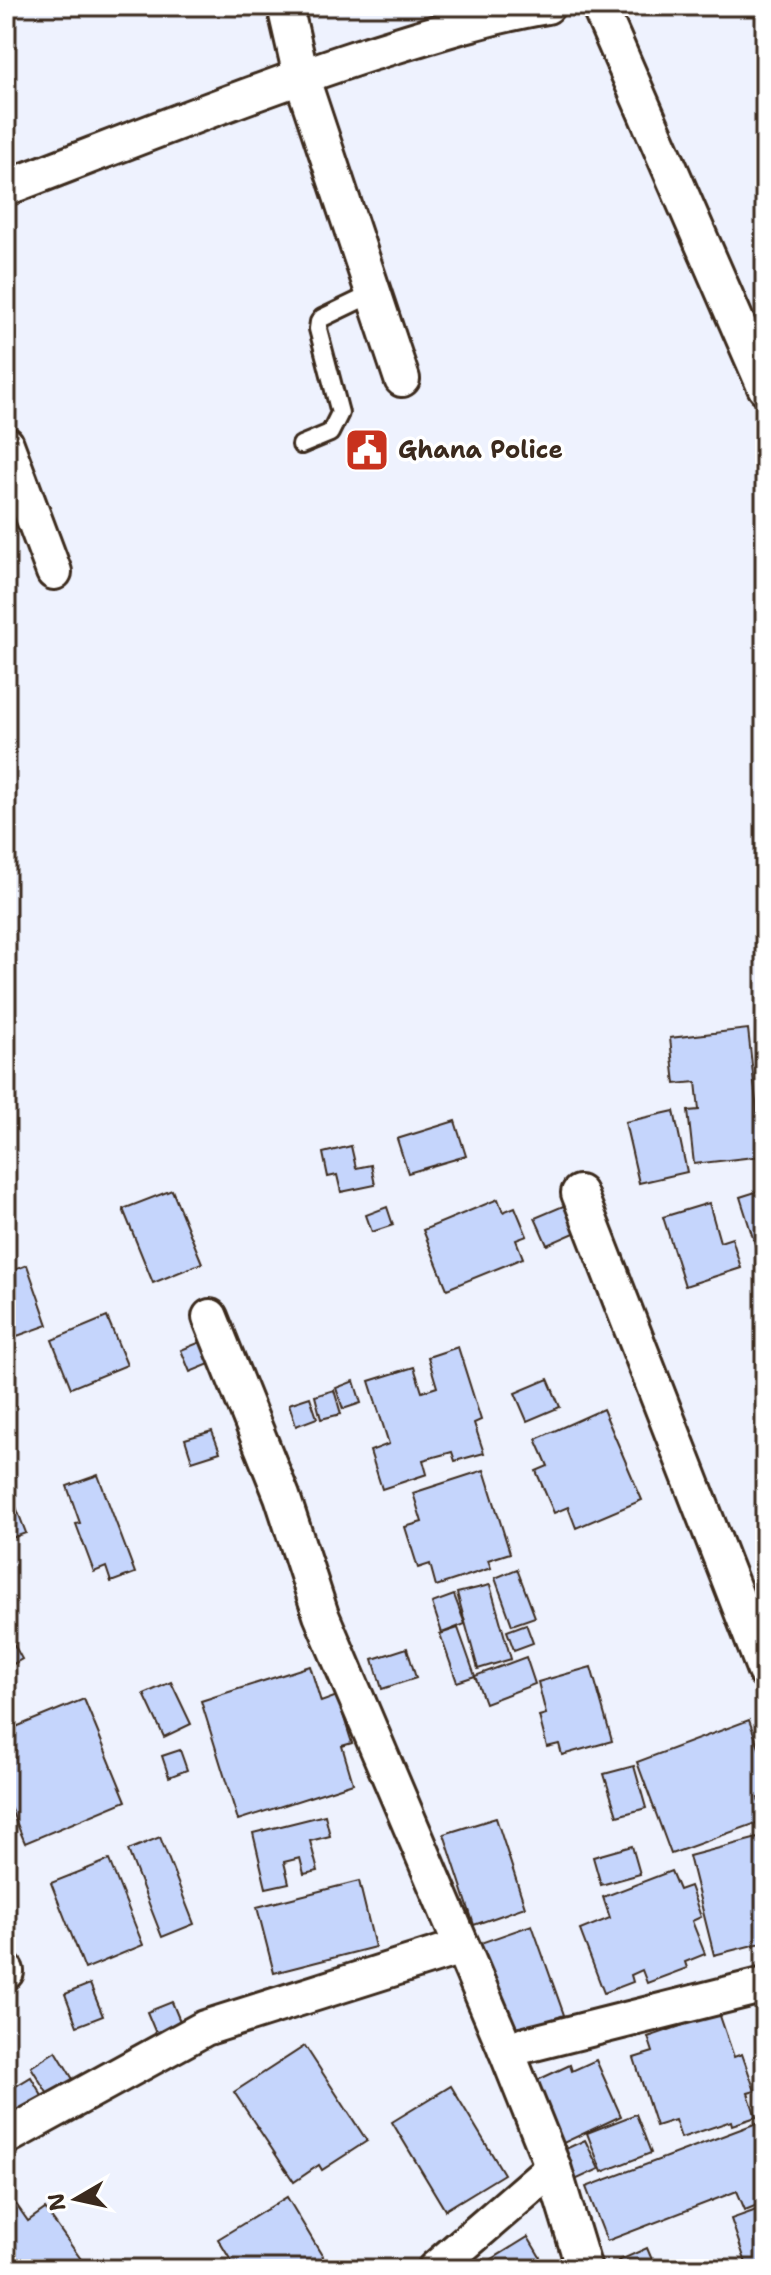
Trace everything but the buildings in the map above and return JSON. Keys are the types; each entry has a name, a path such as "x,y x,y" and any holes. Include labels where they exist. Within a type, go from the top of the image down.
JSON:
{"street":[{"path":"285,6 301,76 402,379"},
{"path":"6,188 301,76 448,29 547,6"},
{"path":"599,6 765,387"},
{"path":"6,444 54,572"},
{"path":"579,1193 765,1671"},
{"path":"210,1317 282,1496 321,1615 553,2167 584,2269"},
{"path":"6,2137 205,2028 461,1947"},
{"path":"506,2050 765,1985"},
{"path":"435,2269 553,2167"}],"lane":[{"path":"301,445 330,433 340,413 318,329 319,322 374,293"}],"place":[{"name":"Ghana Police","path":"367,450"}]}
